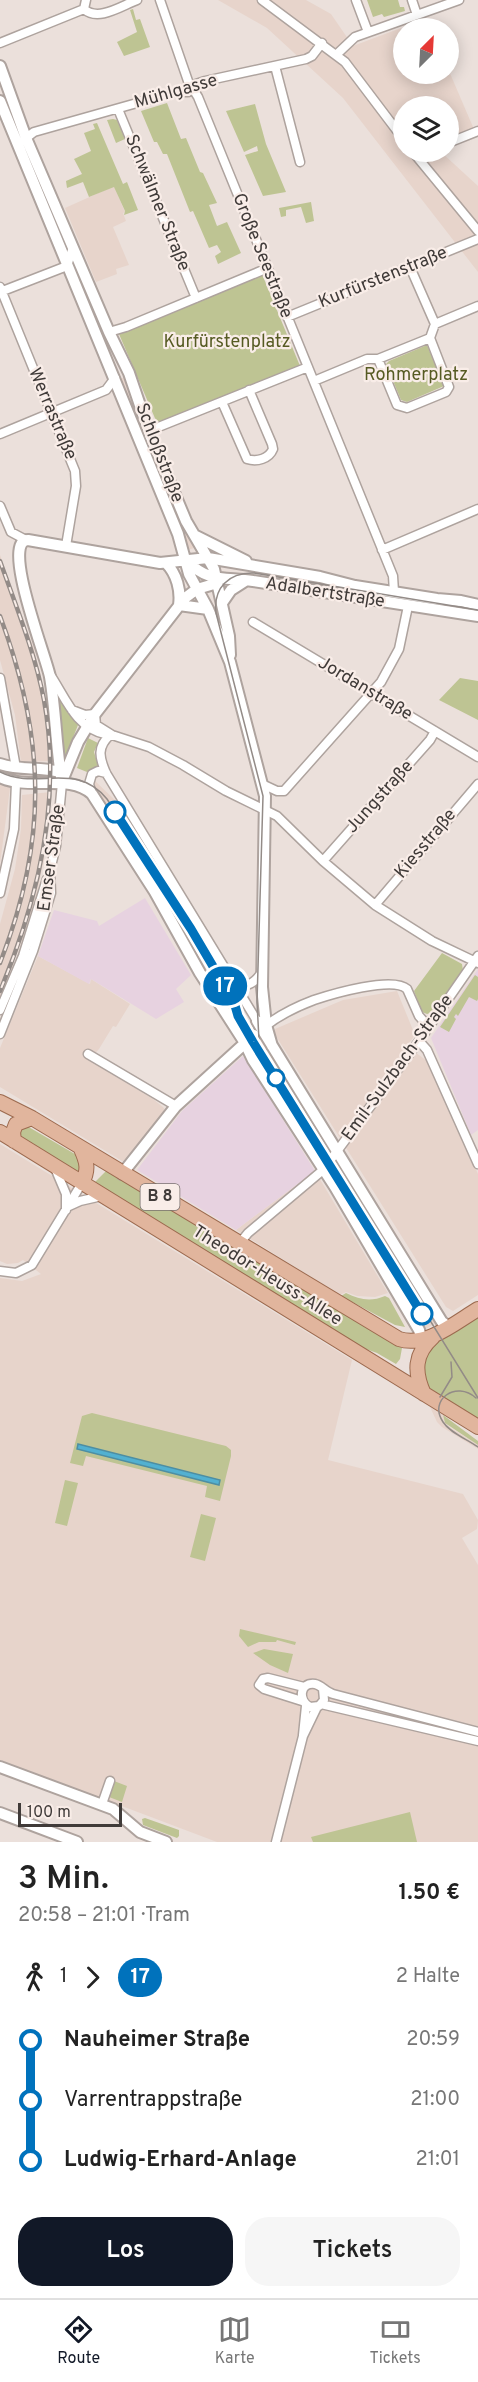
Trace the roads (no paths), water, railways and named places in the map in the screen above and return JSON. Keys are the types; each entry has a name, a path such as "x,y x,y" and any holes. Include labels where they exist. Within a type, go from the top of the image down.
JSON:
{"main road":[{"name":"Theodor-Heuss-Allee","path":"0,1102 32,1118 379,1329 403,1341 424,1340"},
{"path":"14,1140 13,1132 16,1124 32,1118"},
{"name":"Theodor-Heuss-Allee","path":"0,1131 82,1184 424,1394"},
{"path":"81,1149 87,1166 82,1184"},
{"path":"424,1394 416,1368 424,1340 478,1309"},
{"name":"B 8","path":"424,1394 477,1427"}],"street":[{"path":"0,43 85,5 87,12 99,15 137,0"},
{"name":"Große Seestraße","path":"160,0 183,65 393,576 394,592 405,606"},
{"path":"262,0 345,62 393,125"},
{"path":"356,0 368,32"},
{"path":"412,0 417,15"},
{"path":"336,55 350,40 459,0"},
{"name":"Mühlgasse","path":"27,138 34,132 176,92 184,93 196,84 309,58 322,44"},
{"name":"Schloßstraße","path":"0,66 27,138 109,332 129,373 150,435 186,521 208,558 217,579 229,636 230,662"},
{"path":"275,66 300,162"},
{"name":"Schloßstraße","path":"0,101 63,267 115,378 147,464 178,537 187,570 208,609 230,662 262,784 265,811 262,987 260,1027 253,1060"},
{"name":"Schwälmer Straße","path":"118,109 196,298"},
{"path":"459,139 478,131"},
{"path":"422,162 478,231"},
{"name":"Kurfürstenstraße","path":"287,317 478,239"},
{"path":"1,290 63,267 73,247"},
{"path":"378,359 397,405 407,408 446,392 449,387 430,338 435,324 410,267"},
{"path":"97,336 268,268"},
{"name":"Werrastraße","path":"1,290 76,478 66,546"},
{"path":"435,324 478,306"},
{"path":"314,381 367,359 378,359 430,338"},
{"path":"150,435 159,427 308,367"},
{"path":"0,434 106,390 115,378"},
{"path":"222,402 247,459 255,461 268,456 273,449 272,444 249,390"},
{"path":"0,506 11,532 26,540"},
{"path":"382,550 478,509"},
{"path":"194,535 254,566"},
{"path":"178,537 171,558 166,563 178,586 179,605"},
{"path":"26,540 19,542 14,549 13,563 22,605 50,674 72,710 87,727 149,747 286,823 323,861 375,905 432,941 477,960"},
{"name":"Adalbertstraße","path":"26,540 166,563 208,558 394,592 474,610"},
{"path":"61,777 95,714 179,605 197,589 204,575 208,558"},
{"name":"Adalbertstraße","path":"186,560 204,575 217,579 246,580 405,606 474,610"},
{"path":"197,589 214,584 217,579"},
{"path":"222,603 231,590 246,580"},
{"path":"386,603 394,592"},
{"path":"179,605 208,609"},
{"path":"262,784 277,792 284,791 372,693 399,650 405,606"},
{"name":"Jordanstraße","path":"253,622 478,756"},
{"path":"50,674 61,777"},
{"path":"0,678 16,768"},
{"path":"72,710 85,715 95,714"},
{"path":"95,714 96,725 111,735"},
{"name":"Jungstraße","path":"323,861 430,740 435,731"},
{"path":"111,735 103,743 99,754 106,772 260,1027"},
{"path":"0,764 16,768 47,769 92,794"},
{"path":"106,772 98,771 92,774 89,784 92,794 155,892 253,1060 335,1187 424,1340"},
{"path":"0,777 16,783 61,777"},
{"name":"Emser Straße","path":"0,1034 51,893 50,870 56,846 61,777"},
{"path":"0,893 14,830 16,783"},
{"name":"Kiesstraße","path":"375,905 478,784"},
{"path":"0,1010 26,945 50,870"},
{"name":"Emil-Sulzbach-Straße","path":"239,1244 248,1233 323,1170 477,960"},
{"path":"232,981 240,986 248,985 257,980 262,971"},
{"path":"122,1174 176,1106 260,1027 313,1000 362,988 397,985 406,989 419,1016 429,1027"},
{"name":"Schloßstraße","path":"260,1027 442,1322 448,1326"},
{"path":"419,1041 427,1050 478,1164"},
{"path":"88,1054 176,1106"},
{"path":"52,1164 63,1185 68,1208"},
{"path":"2,1271 16,1273 33,1265 82,1184"},
{"path":"68,1208 80,1201 102,1196"},
{"path":"304,1688 268,1678 263,1679 259,1684 264,1689 304,1703 478,1741"},
{"path":"303,1736 304,1703 301,1694 304,1688 312,1684 333,1694 478,1732"},
{"path":"276,1842 303,1736 325,1696 322,1689"},
{"path":"387,1720 392,1714 401,1713"},
{"path":"0,1767 102,1804 120,1814 140,1832 166,1842"},
{"path":"102,1804 110,1781"},
{"path":"0,1813 77,1842"}],"water":[{"path":"78,1444 220,1480 219,1485 77,1449"}],"tram line":[{"path":"259,1040 257,1002 263,796 216,613 217,596 220,589 224,583 237,575 254,573 478,610"},
{"path":"0,772 28,779 69,778 82,781 95,787 107,799 191,929 248,1026 478,1398"},
{"name":"17","path":"115,812 153,874 191,929 234,1002 238,1016 253,1042 422,1314"},
{"path":"440,1397 452,1377 451,1362"},
{"path":"476,1398 460,1391 446,1395 439,1406 439,1414 450,1429 478,1447"}],"railway":[{"path":"0,561 25,630 40,682 49,737 50,774 48,811 35,885 14,957 0,991"},
{"path":"0,616 26,705 33,748 35,790 33,832 27,875 16,918 0,963"}],"park label":[{"name":"Kurfürstenplatz","path":"227,342"},
{"name":"Rohmerplatz","path":"416,375"}]}
